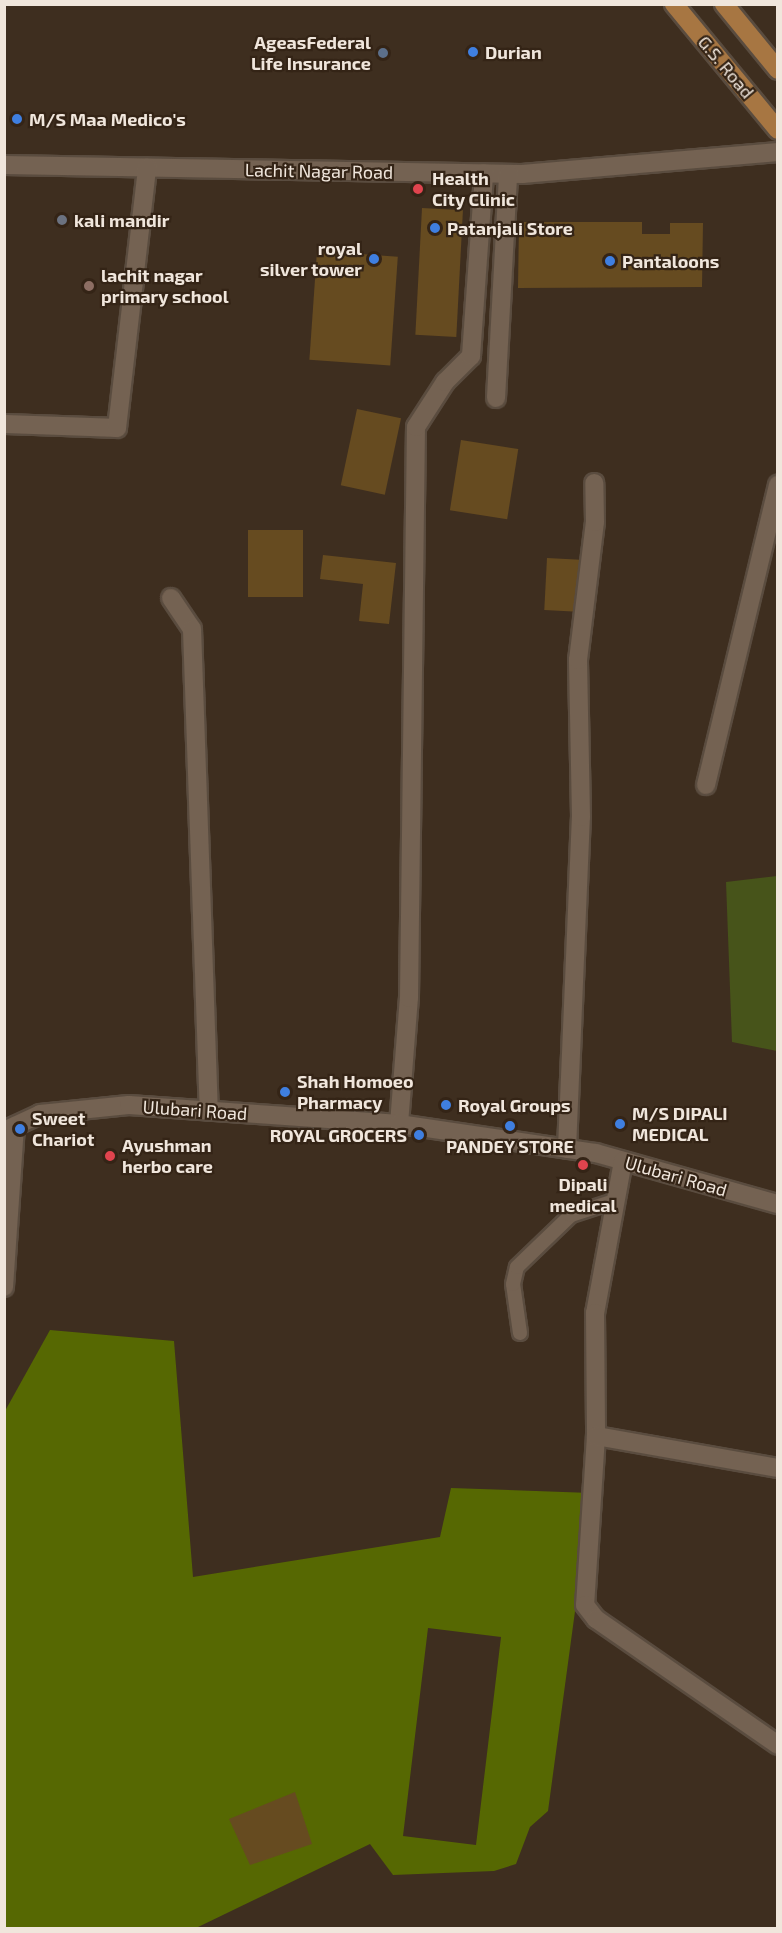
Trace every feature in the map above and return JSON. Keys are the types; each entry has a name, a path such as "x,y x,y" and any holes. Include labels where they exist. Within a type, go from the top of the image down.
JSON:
{"main road":[{"name":"G.S. Road","path":"674,4 777,130"},
{"name":"G.S. Road","path":"724,4 777,70"}],"street":[{"name":"Lachit Nagar Road","path":"4,165 508,174 777,152"},
{"path":"4,424 117,428 147,168"},
{"path":"399,1124 409,998 416,427 445,382 471,356 484,173"},
{"path":"496,398 508,174"},
{"path":"567,1149 580,817 578,660 595,522 594,483"},
{"path":"706,785 777,484"},
{"path":"171,598 192,629 209,1111"},
{"name":"Ulubari Road","path":"10,1129 40,1114 129,1105 399,1124 567,1149 623,1161 777,1204"},
{"path":"4,1287 10,1129"},
{"path":"623,1161 595,1313 596,1436 585,1605 596,1619 777,1744"},
{"path":"596,1436 777,1468"}],"lane":[{"path":"520,1333 513,1284 517,1267 571,1215 614,1200"}],"green space":[{"path":"778,876 777,1051 732,1042 726,882"},
{"path":"50,1330 174,1341 193,1577 440,1537 451,1488 591,1493 548,1811 530,1827 516,1864 494,1871 393,1875 370,1844 196,1928 5,1928 5,1411","holes":["428,1628 501,1637 476,1845 403,1836"]}],"building":[{"path":"422,208 463,210 456,337 415,335"},
{"name":"Pantaloons","path":"519,222 642,222 642,234 670,234 670,223 703,223 702,287 518,288"},
{"path":"317,251 398,257 390,365 309,360"},
{"path":"357,409 401,418 385,495 341,485"},
{"path":"461,440 518,449 507,519 450,510"},
{"path":"248,530 303,530 303,597 248,597"},
{"path":"323,555 396,563 389,624 359,621 363,584 320,579"},
{"path":"547,558 585,560 582,612 544,610"},
{"path":"295,1792 312,1844 250,1865 229,1819"}],"place":[{"name":"Durian","path":"473,52"},
{"name":"AgeasFederal Life Insurance","path":"383,53"},
{"name":"M/S Maa Medico's","path":"17,119"},
{"name":"Health City Clinic","path":"418,189"},
{"name":"kali mandir","path":"62,220"},
{"name":"Patanjali Store","path":"435,228"},
{"name":"royal silver tower","path":"374,259"},
{"name":"Pantaloons","path":"610,261"},
{"name":"lachit nagar primary school","path":"89,286"},
{"name":"Shah Homoeo Pharmacy","path":"285,1092"},
{"name":"Royal Groups","path":"446,1105"},
{"name":"M/S DIPALI MEDICAL","path":"620,1124"},
{"name":"PANDEY STORE","path":"510,1126"},
{"name":"Sweet Chariot","path":"20,1129"},
{"name":"ROYAL GROCERS","path":"419,1135"},
{"name":"Ayushman herbo care","path":"110,1156"},
{"name":"Dipali medical","path":"583,1165"}]}
